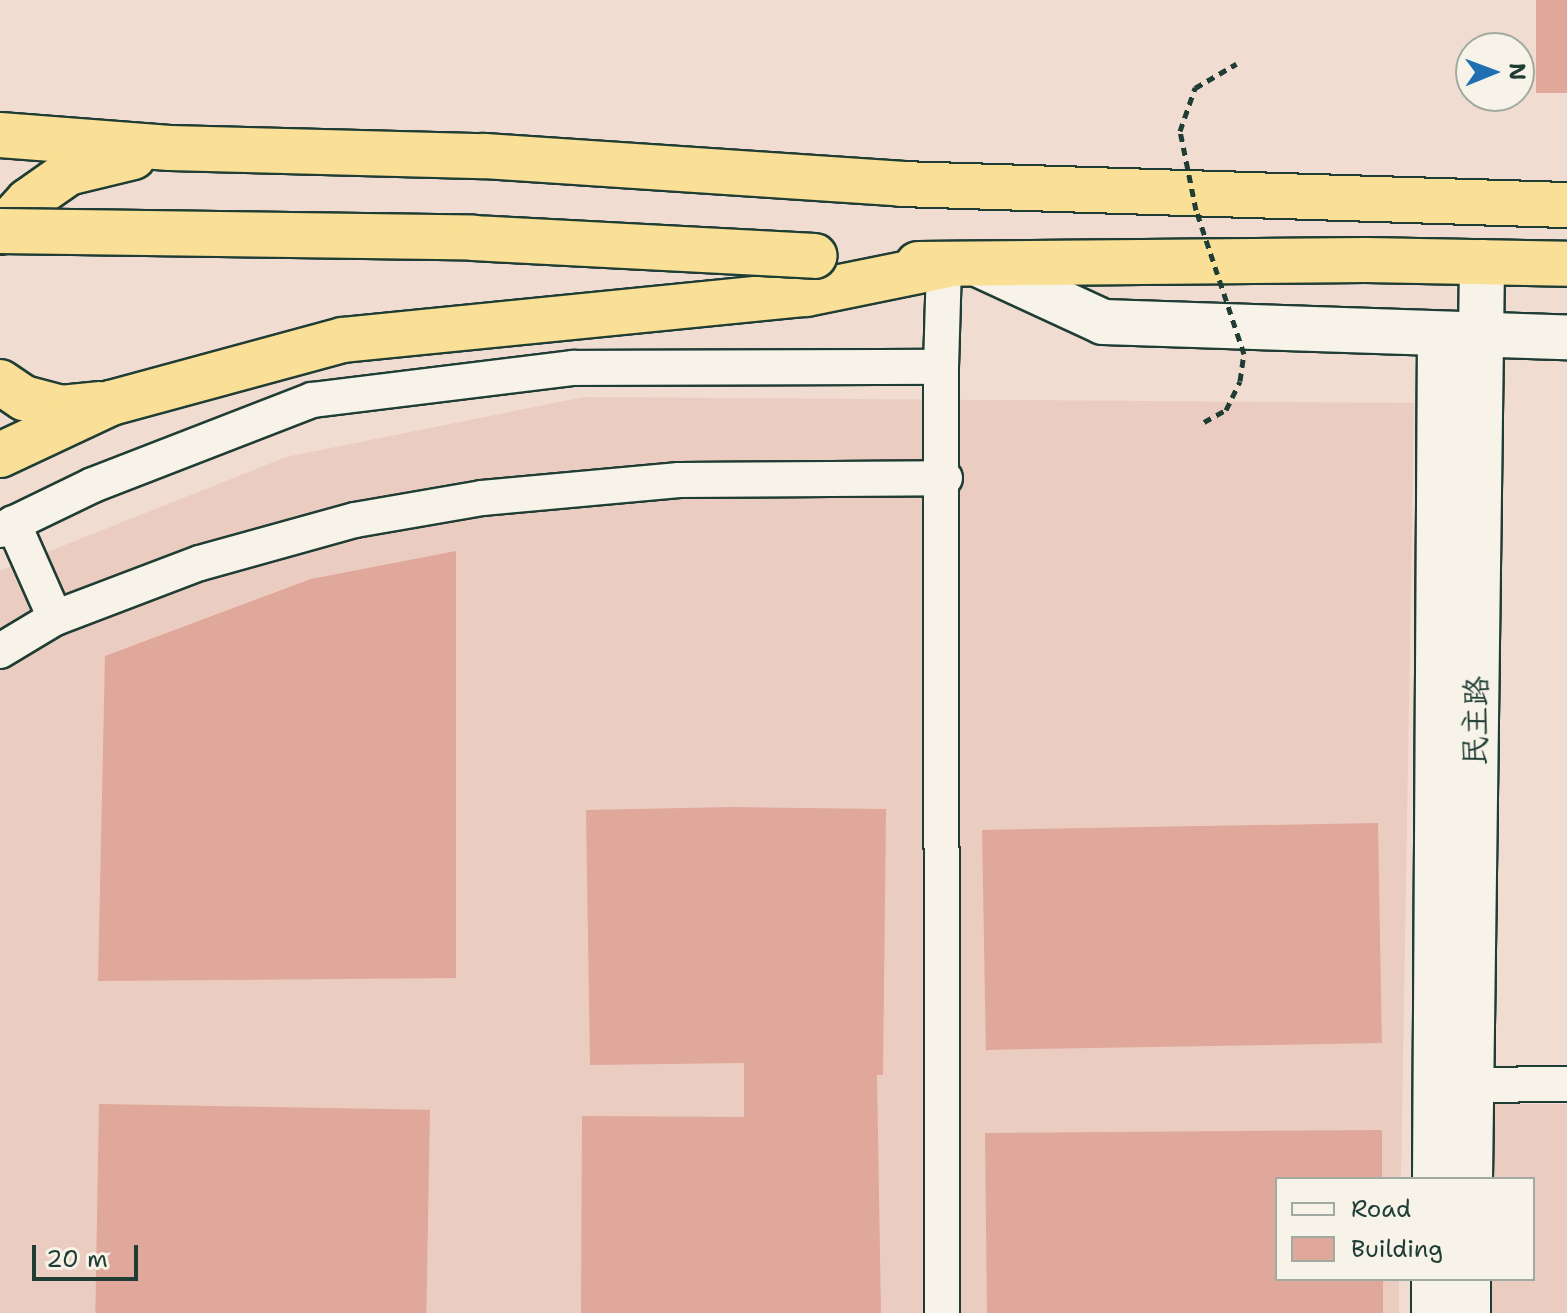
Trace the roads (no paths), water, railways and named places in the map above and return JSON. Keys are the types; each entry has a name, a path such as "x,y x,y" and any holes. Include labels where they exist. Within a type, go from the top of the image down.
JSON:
{"highway":[{"path":"0,135 170,148 484,156 901,184 1567,205"},
{"path":"0,232 28,201 68,173 170,148"},
{"path":"0,232 473,238 810,275"},
{"path":"0,382 24,398 61,408 111,403 343,340 810,275 963,266 1567,264"},
{"path":"0,455 111,403"}],"street":[{"name":"民主路","path":"1435,1177 1460,334 1482,262"},
{"path":"942,1313 945,478 941,367 963,266 1103,322 1567,337"},
{"name":"民主路","path":"1460,334 1470,1177"},
{"path":"55,618 6,527 93,485 312,400 573,368 941,367"},
{"path":"0,651 55,618 200,563 355,520 482,498 679,480 945,478"},
{"path":"1471,1085 1567,1084"},
{"path":"1434,1281 1434,1313"},
{"path":"1468,1281 1468,1313"}]}
